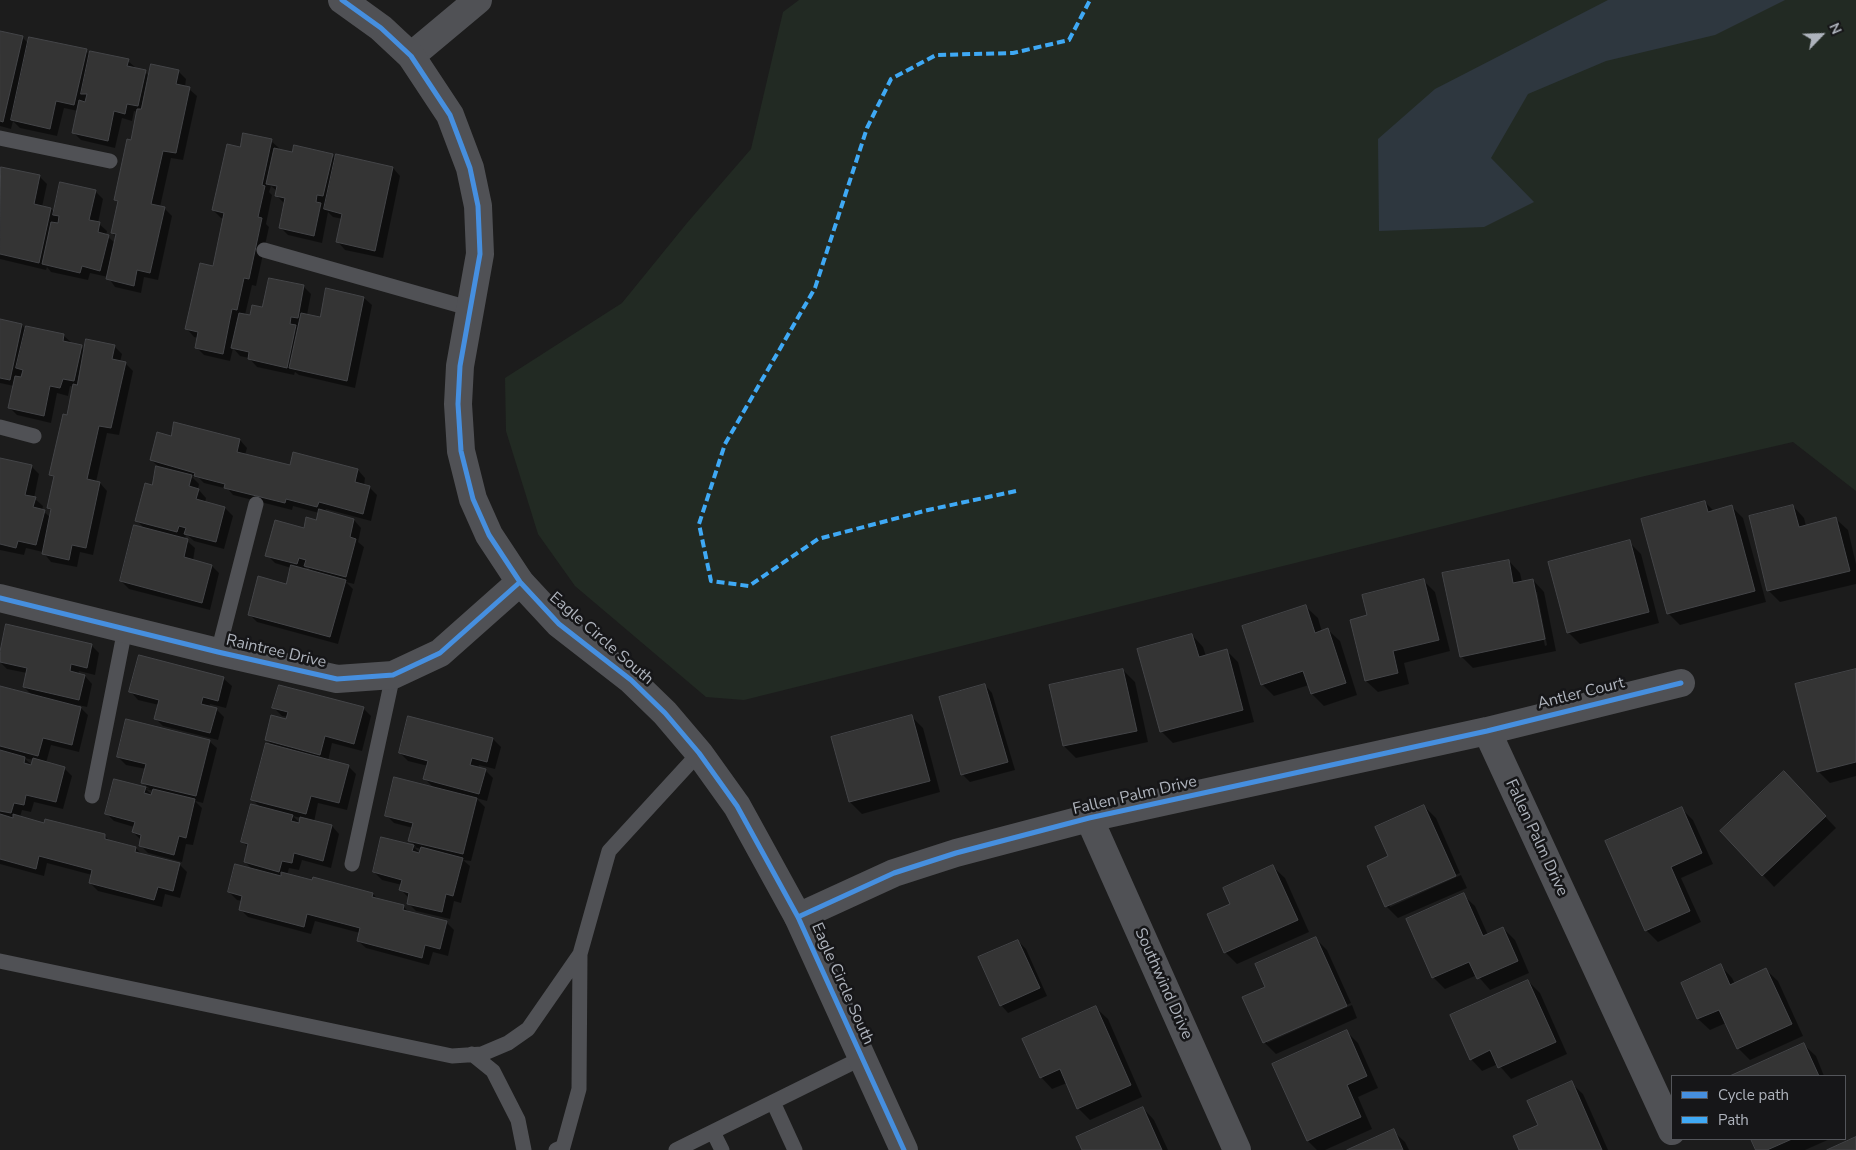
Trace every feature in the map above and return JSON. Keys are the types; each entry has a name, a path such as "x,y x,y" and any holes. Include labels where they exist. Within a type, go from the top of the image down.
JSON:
{"street":[{"name":"Eagle Circle South","path":"342,0 381,28 411,56 450,114 470,168 478,206 480,254 472,310 460,366 458,404 461,451 473,499 485,526 520,582 559,624 631,680 665,713 699,753 737,806 798,917 904,1150"},
{"path":"411,56 478,0"},
{"name":"Raintree Drive","path":"0,598 218,652 337,679 393,675 440,653 520,582"},
{"name":"Antler Court","path":"1487,731 1681,683"},
{"name":"Fallen Palm Drive","path":"798,917 894,873 956,852 1089,818 1487,731 1671,1129"},
{"name":"Southwind Drive","path":"1089,818 1236,1150"}],"lane":[{"path":"0,138 110,161"},
{"path":"264,250 472,310"},
{"path":"0,427 34,436"},
{"path":"218,652 256,504"},
{"path":"92,796 125,629"},
{"path":"352,864 393,675"},
{"path":"556,1150 563,1147 579,1089 580,954 609,851 699,753"},
{"path":"0,961 452,1056 482,1054 508,1043 528,1030 580,954"},
{"path":"472,1054 493,1071 518,1120 524,1150"},
{"path":"676,1150 862,1058"},
{"path":"773,1102 795,1150"},
{"path":"714,1132 722,1150"}],"shaded area":[{"path":"799,0 1856,0 1856,491 1793,442 1645,476 744,700 706,697 575,586 538,534 506,431 505,378 622,303 687,223 751,149 783,12"},
{"path":"1608,0 1785,0 1715,35 1606,61 1528,94 1491,158 1534,202 1484,227 1379,231 1378,139 1435,89"}],"building":[{"path":"0,31 23,36 3,122 0,121"},
{"path":"29,37 87,49 74,105 56,101 50,129 11,120"},
{"path":"90,51 129,59 127,66 146,70 138,106 127,104 125,114 114,111 108,141 72,133 79,100 85,102 87,94 81,94"},
{"path":"151,64 179,70 176,84 190,87 176,153 163,151 151,204 165,207 150,273 137,270 134,286 106,279 116,234 111,233 118,201 114,200 127,139 131,140 137,109 141,109"},
{"path":"243,133 272,139 262,185 265,186 258,217 262,218 249,279 244,278 237,310 232,309 223,354 195,348 198,332 185,329 200,263 213,266 224,213 212,210 227,144 240,147"},
{"path":"294,145 333,154 323,196 317,195 316,202 321,203 314,236 279,228 285,198 275,196 277,186 266,184 274,148 292,152"},
{"path":"336,154 393,167 375,251 336,242 342,214 324,209"},
{"path":"1,167 40,175 34,204 51,208 39,263 0,254"},
{"path":"60,182 96,190 89,220 100,222 98,232 109,235 100,271 82,266 80,273 42,264 51,222 58,223 59,216 53,215"},
{"path":"269,278 304,285 298,318 291,317 290,324 296,325 287,368 248,359 249,352 231,348 239,313 250,315 252,305 262,307"},
{"path":"326,288 364,297 347,381 289,368 301,313 320,317"},
{"path":"0,319 22,324 10,380 0,378"},
{"path":"26,326 64,334 63,341 82,345 74,381 63,379 60,388 50,386 44,416 8,408 15,376 21,377 23,370 16,368"},
{"path":"86,339 115,345 112,359 126,362 111,428 99,426 87,479 100,482 86,548 72,545 69,560 42,554 51,509 47,508 54,476 49,475 63,414 67,415 73,384 77,385"},
{"path":"174,422 240,439 237,452 290,465 293,452 358,469 355,482 370,486 363,514 319,502 317,507 286,499 285,503 224,488 225,484 194,476 195,473 150,460 157,432 171,436"},
{"path":"0,458 32,465 25,495 36,497 33,507 45,510 36,545 18,541 16,548 0,544"},
{"path":"156,466 192,475 189,486 199,489 196,499 225,507 216,542 184,534 186,528 179,526 177,532 135,521 145,483 152,485"},
{"path":"1705,501 1708,512 1732,505 1755,591 1667,614 1641,519"},
{"path":"1793,505 1799,527 1836,517 1850,571 1767,591 1749,516"},
{"path":"319,509 354,519 350,537 356,539 346,577 304,566 306,560 299,558 297,564 265,556 275,520 304,528 306,517 316,520"},
{"path":"134,525 188,539 184,557 212,565 202,603 120,581"},
{"path":"1630,540 1649,612 1567,633 1548,562"},
{"path":"1509,560 1513,583 1533,579 1545,639 1460,657 1442,573"},
{"path":"291,565 346,580 330,637 248,615 258,576 286,584"},
{"path":"1424,579 1439,640 1393,651 1398,673 1365,681 1350,620 1367,615 1362,595"},
{"path":"1306,605 1315,633 1328,628 1346,683 1311,694 1303,671 1261,685 1242,626"},
{"path":"6,624 92,644 87,668 71,664 70,671 85,675 79,700 23,687 27,668 0,662 0,652"},
{"path":"1192,634 1199,657 1227,649 1243,710 1160,732 1137,649"},
{"path":"139,655 224,677 218,701 203,697 201,704 217,708 210,733 154,719 159,700 129,692"},
{"path":"1123,669 1137,731 1063,746 1049,685"},
{"path":"1856,669 1856,762 1817,772 1795,684"},
{"path":"985,684 1008,762 961,775 939,697"},
{"path":"279,685 364,707 354,744 325,736 320,755 265,740 271,715 286,719 288,712 272,708"},
{"path":"0,686 81,707 72,745 43,738 38,756 0,746"},
{"path":"912,715 930,781 849,802 831,737"},
{"path":"408,716 493,738 487,762 472,758 470,765 486,769 479,794 423,779 428,761 399,753"},
{"path":"126,719 210,740 196,796 141,783 146,764 117,757"},
{"path":"266,743 349,765 339,803 311,796 306,814 251,800"},
{"path":"0,750 25,757 24,763 31,765 33,758 65,767 56,802 26,795 24,805 14,803 11,813 0,811"},
{"path":"1784,771 1826,816 1762,876 1720,831"},
{"path":"394,777 477,798 463,854 408,841 413,823 385,816"},
{"path":"114,779 146,787 144,793 151,795 153,789 195,799 186,838 179,836 174,855 139,846 141,835 132,832 135,822 105,814"},
{"path":"251,804 293,815 291,821 299,823 300,817 332,825 323,861 294,853 292,863 282,861 279,872 244,862 248,844 241,842"},
{"path":"1424,805 1456,876 1385,907 1367,866 1388,856 1375,827"},
{"path":"1682,807 1702,853 1671,867 1690,911 1645,931 1605,841"},
{"path":"0,814 13,818 13,814 44,823 45,819 105,834 105,839 136,847 135,852 180,863 173,891 158,887 154,900 89,883 92,870 39,856 36,869 0,859"},
{"path":"381,837 414,845 412,851 419,853 421,847 463,858 453,896 446,894 442,912 407,904 409,893 399,890 402,880 373,872"},
{"path":"235,864 281,876 281,872 312,880 313,877 373,893 372,897 404,905 403,910 447,921 440,949 425,945 422,958 357,941 360,928 307,914 304,927 239,910 242,896 228,892"},
{"path":"1273,865 1298,920 1224,953 1207,914 1230,904 1223,888"},
{"path":"1464,893 1483,936 1503,927 1518,961 1477,979 1469,962 1432,978 1406,919"},
{"path":"1316,937 1347,1006 1263,1043 1242,997 1265,987 1255,964"},
{"path":"1018,940 1040,988 1000,1006 978,957"},
{"path":"1721,964 1730,985 1766,968 1792,1024 1737,1049 1719,1010 1697,1019 1681,983"},
{"path":"1528,980 1556,1042 1498,1068 1490,1050 1470,1060 1450,1015"},
{"path":"1096,1006 1131,1085 1077,1109 1060,1069 1040,1078 1022,1039"},
{"path":"1347,1030 1367,1076 1347,1085 1361,1117 1307,1141 1272,1064"},
{"path":"1804,1043 1819,1075 1732,1075"},
{"path":"1572,1081 1602,1150 1519,1150 1513,1136 1538,1125 1527,1101"},
{"path":"1143,1107 1162,1150 1082,1150 1076,1137"},
{"path":"1394,1129 1403,1150 1347,1150"},
{"path":"1856,1137 1856,1150 1827,1150"},
{"path":"1751,1140 1790,1140 1767,1150 1756,1150"}],"marked path":[{"path":"1016,491 928,510 818,539 749,586 711,581 699,524 725,444 815,288 867,128 891,79 936,55 1013,53 1069,40 1090,0"}],"cycle path":[{"path":"342,0 381,28 411,56 450,115 470,168 478,206 480,254 460,366 458,404 461,451 473,499 489,535 520,582 559,624 631,680 665,713 699,753 737,806 798,917 904,1150"},
{"path":"0,598 218,652 337,679 393,675 440,653 520,582"},
{"path":"798,917 894,873 956,853 1089,818 1487,731 1681,683"}]}
